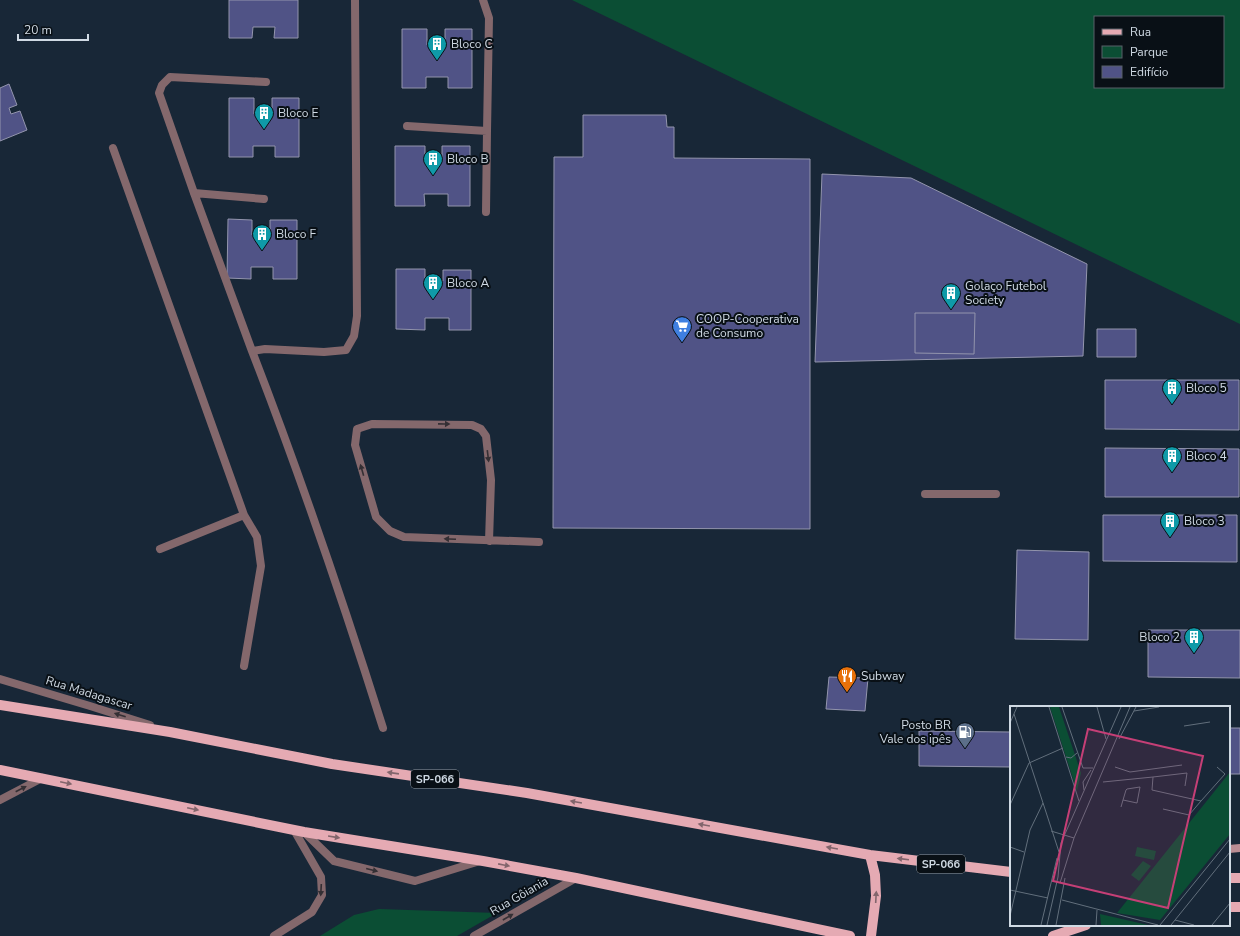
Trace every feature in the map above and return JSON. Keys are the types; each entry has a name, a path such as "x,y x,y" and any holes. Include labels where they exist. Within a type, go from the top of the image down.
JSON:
{"main road":[{"name":"SP-066","path":"0,705 170,732 332,764 527,793 870,855 1010,872"},
{"path":"0,770 299,831 483,861 576,878 850,936"},
{"path":"1230,850 1240,848"},
{"path":"870,855 875,875 876,896 871,936"},
{"path":"1053,936 1083,926"}],"street":[{"path":"252,351 265,349 324,352 346,350 354,336 357,316 355,0"},
{"path":"483,0 489,18 486,212"},
{"path":"266,82 170,77 162,85 159,93 194,193 286,441 352,632 383,728"},
{"path":"407,126 487,131"},
{"path":"113,148 244,515 257,537 261,566 244,666"},
{"path":"194,193 264,198"},
{"path":"489,541 491,480 486,436 482,429 472,425 372,424 358,430 355,446 376,517 390,531 404,536 489,541 539,542"},
{"path":"925,494 996,494"},
{"path":"160,549 244,515"},
{"name":"Rua Madagascar","path":"0,679 170,732"},
{"path":"0,800 42,778"},
{"path":"299,831 334,860 415,881 483,861"},
{"path":"274,936 312,912 322,894 321,877 299,831"},
{"name":"Rua Gôiania","path":"474,936 576,878"}],"green space":[{"path":"572,0 1240,0 1240,324"},
{"path":"379,909 497,913 457,936 320,936 354,915"}],"building":[{"path":"229,0 298,0 298,38 274,38 275,27 253,27 252,38 229,38"},
{"name":"Bloco C","path":"402,29 427,29 427,45 445,45 445,29 472,29 472,88 448,88 448,77 426,77 426,88 402,88"},
{"path":"9,84 17,105 9,108 11,114 20,111 27,130 0,141 0,88"},
{"name":"Bloco E","path":"229,98 254,98 254,114 272,114 272,98 299,98 299,157 275,157 275,146 253,146 253,157 229,157"},
{"name":"COOP-Cooperativa de Consumo","path":"583,115 666,115 667,127 674,127 674,158 810,159 810,529 553,528 554,157 583,157"},
{"name":"Bloco B","path":"395,146 425,146 425,158 442,158 442,146 470,146 470,206 448,206 448,194 424,194 425,206 395,206"},
{"name":"Golaço Futebol Society","path":"822,174 911,178 1087,264 1083,356 815,362"},
{"name":"Bloco F","path":"228,219 252,220 252,235 270,236 270,220 297,220 297,279 273,279 273,267 251,267 251,279 227,278"},
{"name":"Bloco A","path":"396,269 425,269 425,281 443,281 443,270 471,270 471,330 449,330 449,318 425,318 425,330 396,329"},
{"path":"915,313 975,313 974,354 915,353"},
{"path":"1097,329 1136,329 1136,357 1097,357"},
{"name":"Bloco 5","path":"1105,380 1239,380 1239,430 1105,429"},
{"name":"Bloco 4","path":"1105,448 1239,449 1239,497 1105,497"},
{"name":"Bloco 3","path":"1103,515 1237,515 1237,562 1103,561"},
{"path":"1017,550 1089,552 1088,640 1015,639"},
{"name":"Bloco 2","path":"1148,630 1240,630 1240,678 1148,677"},
{"name":"Subway","path":"829,677 868,678 865,711 826,709"},
{"path":"1230,728 1240,728 1240,774 1230,774"},
{"name":"Posto BR Vale dos ipês","path":"919,731 1010,732 1010,767 919,766"}],"place":[{"name":"Bloco C","path":"437,61"},
{"name":"Bloco E","path":"264,130"},
{"name":"Bloco B","path":"433,176"},
{"name":"Bloco F","path":"262,251"},
{"name":"Bloco A","path":"433,300"},
{"name":"Golaço Futebol Society","path":"951,310"},
{"name":"COOP-Cooperativa de Consumo","path":"682,343"},
{"name":"Bloco 5","path":"1172,405"},
{"name":"Bloco 4","path":"1172,473"},
{"name":"Bloco 3","path":"1170,538"},
{"name":"Bloco 2","path":"1194,654"},
{"name":"Subway","path":"847,693"},
{"name":"Posto BR Vale dos ipês","path":"965,749"}]}
